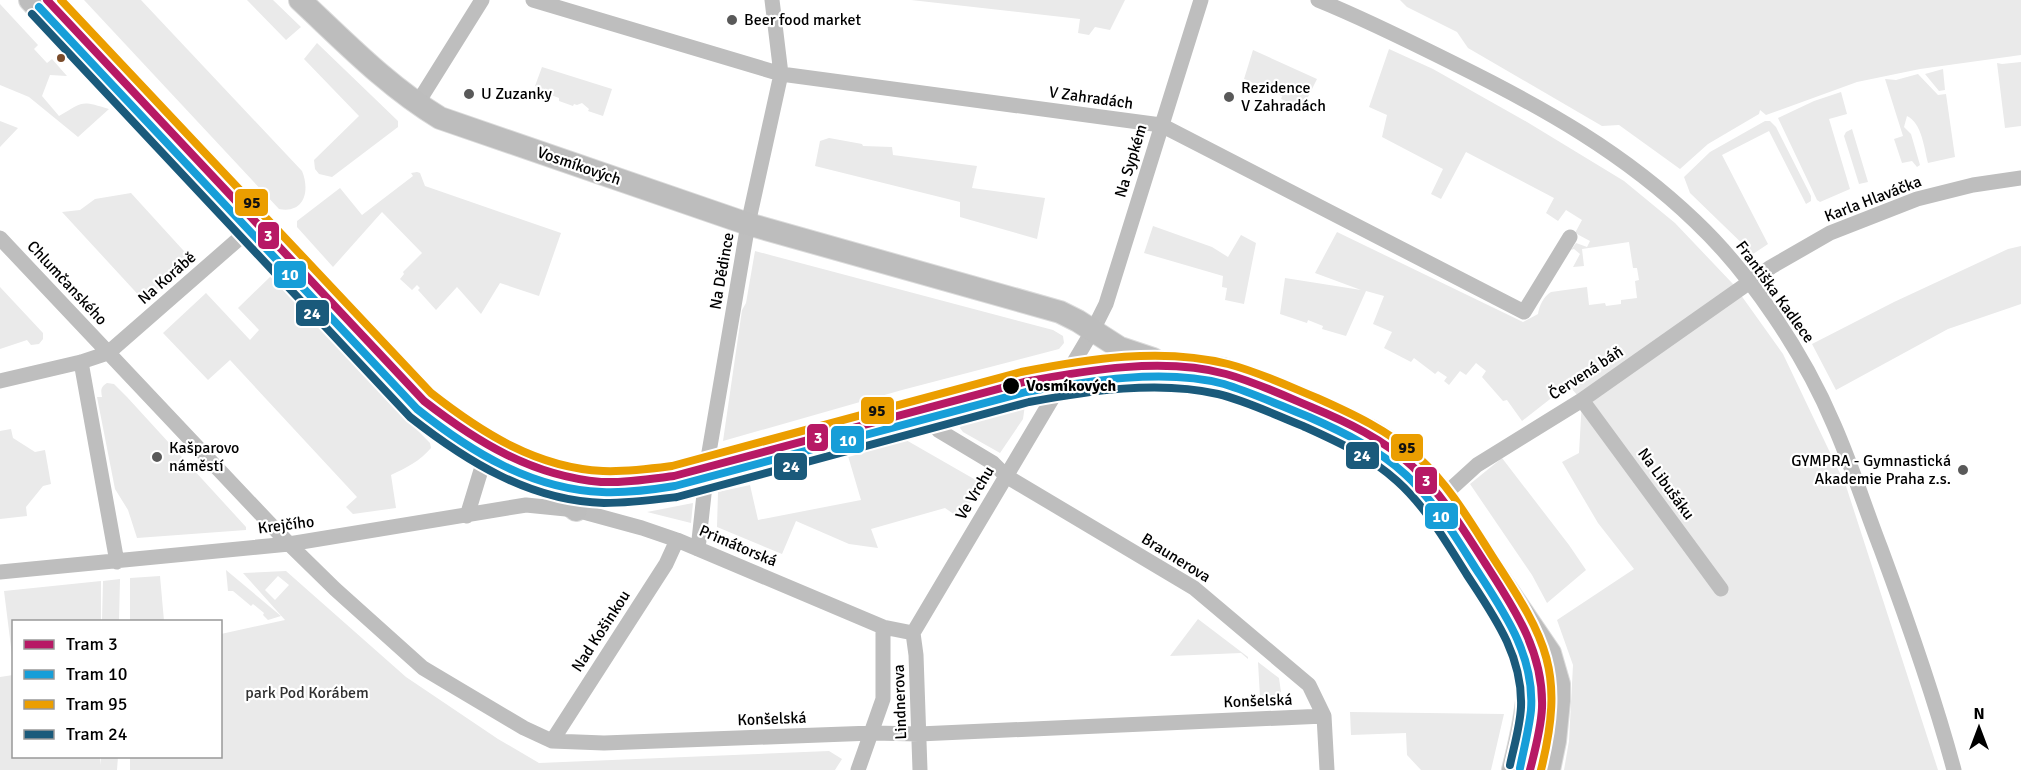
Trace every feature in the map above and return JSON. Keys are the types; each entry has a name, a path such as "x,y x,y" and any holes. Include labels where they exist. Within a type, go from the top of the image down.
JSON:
{"main road":[{"path":"30,0 416,404 454,436 485,457 542,483 578,491 642,492 706,479 828,445 900,415 1068,371 1163,362 1223,369 1348,419 1396,447 1418,466 1443,496 1527,622 1545,643 1559,684 1559,717 1549,770"},
{"name":"Vosmíkových","path":"300,0 383,78 440,118 748,224 1060,312 1120,348 1163,362"},
{"path":"542,483 576,510"},
{"path":"1513,770 1529,699 1531,668 1527,622"}],"street":[{"path":"417,104 482,0"},
{"name":"V Zahradách","path":"533,0 781,74 1161,125 1524,312 1570,237"},
{"name":"Na Dědince","path":"698,549 706,479 748,224 781,74 772,0"},
{"name":"Na Sypkém","path":"1068,371 1106,304 1201,0"},
{"name":"Františka Kadlece","path":"1318,0 1392,33 1512,92 1604,146 1662,191 1729,256 1795,348 1834,424 1898,594 1941,720 1954,770"},
{"name":"Karla Hlaváčka","path":"1749,282 1830,233 1917,199 1973,184 2021,178"},
{"name":"Na Korábě","path":"108,353 250,229"},
{"name":"Chlumčanského","path":"0,238 108,353"},
{"name":"Červená báň","path":"1443,496 1477,465 1582,400 1749,282"},
{"path":"0,381 81,362 108,353 289,544"},
{"path":"81,362 117,562"},
{"name":"Ve Vrchu","path":"913,633 1068,371"},
{"name":"Na Libušáku","path":"1582,400 1720,589"},
{"name":"Braunerova","path":"938,430 993,463 1006,477 1194,588 1309,684 1324,716 1327,770"},
{"path":"467,516 485,457"},
{"name":"Krejčího","path":"0,572 289,544 526,505 576,510"},
{"name":"Primátorská","path":"576,510 677,540 883,627 913,633"},
{"name":"Nad Košinkou","path":"552,741 666,564 677,540"},
{"name":"Konšelská","path":"289,544 423,668 524,728 552,741 604,743 873,733 919,734 1324,716"},
{"path":"858,770 873,733 883,699 883,627"},
{"name":"Lindnerova","path":"913,633 916,655 920,770"}],"green space":[{"path":"84,0 141,0 302,171 305,193 300,204 288,210 279,209"},
{"path":"247,0 273,0 301,27 286,40"},
{"path":"911,0 1125,0 1110,30 1095,27 1089,35 1078,33 1080,19"},
{"path":"1400,0 2021,0 2021,55 1920,69 1857,82 1766,115 1760,110 1759,114 1708,144 1680,169 1619,125 1602,126 1468,48 1457,32 1407,7"},
{"path":"0,4 38,45 34,49 47,63 52,59 67,76 50,75 42,96 59,116 82,104 92,104 109,109 78,137 29,97 0,85"},
{"path":"317,43 398,121 398,127 332,177 319,174 315,169 314,160 359,116 304,59"},
{"path":"1389,49 1433,69 1527,122 1624,181 1675,223 1733,284 1783,354 1846,486 1938,770 1564,770 1569,741 1573,665 1557,620 1634,569 1598,523 1562,462 1579,453 1582,400 1568,385 1522,421 1507,400 1503,401 1482,377 1486,371 1476,363 1466,375 1460,371 1449,385 1444,381 1447,377 1438,371 1435,374 1414,358 1411,362 1384,348 1392,332 1373,324 1384,296 1366,291 1346,336 1322,329 1323,326 1308,320 1307,323 1280,314 1285,278 1361,290 1315,273 1337,232 1523,322 1538,314 1542,302 1551,292 1587,287 1589,305 1621,304 1621,300 1637,298 1635,281 1639,280 1637,268 1633,268 1629,242 1582,249 1584,266 1573,267 1580,254 1574,249 1571,250 1576,243 1587,247 1590,241 1575,233 1582,220 1566,210 1558,221 1546,213 1554,198 1466,152 1441,199 1431,194 1443,169 1382,137 1387,115 1369,107"},
{"path":"1253,50 1317,79 1302,109 1281,99 1282,96 1244,79"},
{"path":"2021,62 2021,126 2005,128 1997,63"},
{"path":"542,67 612,89 603,116 588,111 589,109 582,103 573,106 559,101 559,98 551,95 551,92 535,86"},
{"path":"1943,69 1945,90 1939,91 1925,74"},
{"path":"1918,74 1938,95 1946,94 1955,157 1928,163 1919,130 1912,119 1907,116 1904,127 1911,134 1920,165 1917,167 1912,161 1902,163 1894,139 1903,136 1885,79 1896,80"},
{"path":"1841,92 1847,114 1829,119 1850,189 1820,202 1778,118 1814,101"},
{"path":"0,121 18,128 0,147"},
{"path":"1765,121 1770,121 1776,127 1811,196 1811,201 1806,204 1769,131 1722,155 1768,244 1753,254 1690,193 1684,177 1710,152"},
{"path":"1852,129 1868,182 1859,184 1844,136"},
{"path":"829,138 863,146 892,147 893,155 977,166 972,188 1045,198 1037,239 960,217 960,202 815,166 820,141"},
{"path":"411,173 420,173 425,186 561,233 539,296 500,283 481,314 457,287 436,310 418,290 420,288 417,285 412,290 400,279 403,272 422,253 382,212 333,267 297,227 297,221 340,188 362,215 413,176"},
{"path":"131,193 193,261 144,301 62,212 80,210 95,199"},
{"path":"1153,226 1212,247 1228,257 1241,235 1256,243 1244,304 1225,300 1227,288 1222,287 1223,276 1144,253"},
{"path":"2021,246 2021,304 1948,329 1836,390 1812,344 1894,302 2008,249"},
{"path":"755,251 1053,330 1063,336 1064,343 1059,349 902,390 723,441 742,310 746,303"},
{"path":"271,276 430,443 431,448 422,457 391,475 396,508 353,514 346,507 357,497 230,360 208,380 163,333 206,293 250,340 259,330 238,308"},
{"path":"0,287 43,333 43,339 39,344 31,345 27,340 0,349"},
{"path":"107,383 114,384 127,397 246,527 246,530 137,538 128,510 115,489 97,397 102,397 102,388"},
{"path":"1019,402 1025,405 1023,419 1000,453 963,432 960,428 962,421 970,415 984,411 986,417 999,413 998,408"},
{"path":"11,429 13,438 35,452 45,450 51,484 43,486 26,507 27,516 0,519 0,431"},
{"path":"906,440 981,483 961,519 945,508 871,529 878,548 849,544 796,521 782,554 717,527 718,492 750,485 758,520 861,500 848,456"},
{"path":"1502,458 1586,570 1547,603 1532,575 1470,484"},
{"path":"693,503 691,523 647,512"},
{"path":"226,570 281,616 268,620 263,615 264,613 253,604 251,606 233,591 228,591"},
{"name":"park Pod Korábem","path":"286,571 406,677 498,739 539,763 829,751 842,759 835,770 130,770 130,758 222,758 222,634 285,620 243,573","holes":["278,576 289,585 275,600 265,590"]},
{"path":"160,576 164,620 130,620 130,578"},
{"path":"120,579 119,620 102,620 103,581"},
{"path":"101,581 101,620 12,620 12,655 4,591"},
{"path":"1198,619 1248,657 1248,659 1241,653 1170,656"},
{"path":"1258,662 1279,678 1281,692 1276,696 1260,697"},
{"path":"12,675 12,758 100,758 101,765 101,758 118,758 117,770 0,770 0,677"},
{"path":"1350,712 1504,714 1491,770 1421,770 1407,755 1406,733 1351,735"}],"tram line":[{"name":"3","path":"47,0 424,401 464,430 506,455 552,473 601,482 674,476 1024,382 1125,367 1177,366 1226,374 1269,389 1351,425 1377,439 1401,456 1433,488 1496,580 1525,631 1538,668 1542,708 1538,739 1530,770"},
{"name":"95","path":"61,0 431,393 470,422 533,456 555,463 603,471 629,471 672,466 1021,372 1124,357 1177,356 1228,364 1273,379 1357,417 1383,431 1430,468 1468,519 1527,612 1546,658 1551,682 1548,736 1541,770"},
{"name":"10","path":"39,7 417,409 459,440 503,466 551,484 602,492 639,491 675,486 1026,392 1125,378 1176,377 1224,384 1256,395 1347,435 1372,449 1395,466 1426,496 1452,532 1516,635 1528,671 1531,690 1531,710 1520,768"},
{"name":"24","path":"32,14 410,417 476,463 525,487 577,501 604,503 677,497 1029,402 1075,394 1147,387 1195,390 1240,400 1340,443 1387,472 1417,502 1443,538 1505,637 1517,671 1521,707 1510,765"}],"place":[{"name":"Beer food market","path":"732,20"},
{"name":"U Zuzanky","path":"469,94"},
{"name":"Rezidence V Zahradách","path":"1229,97"},
{"name":"Vosmíkových","path":"1011,386"},
{"name":"Kašparovo náměstí","path":"157,457"},
{"name":"GYMPRA - Gymnastická Akademie Praha z.s.","path":"1963,470"}]}
